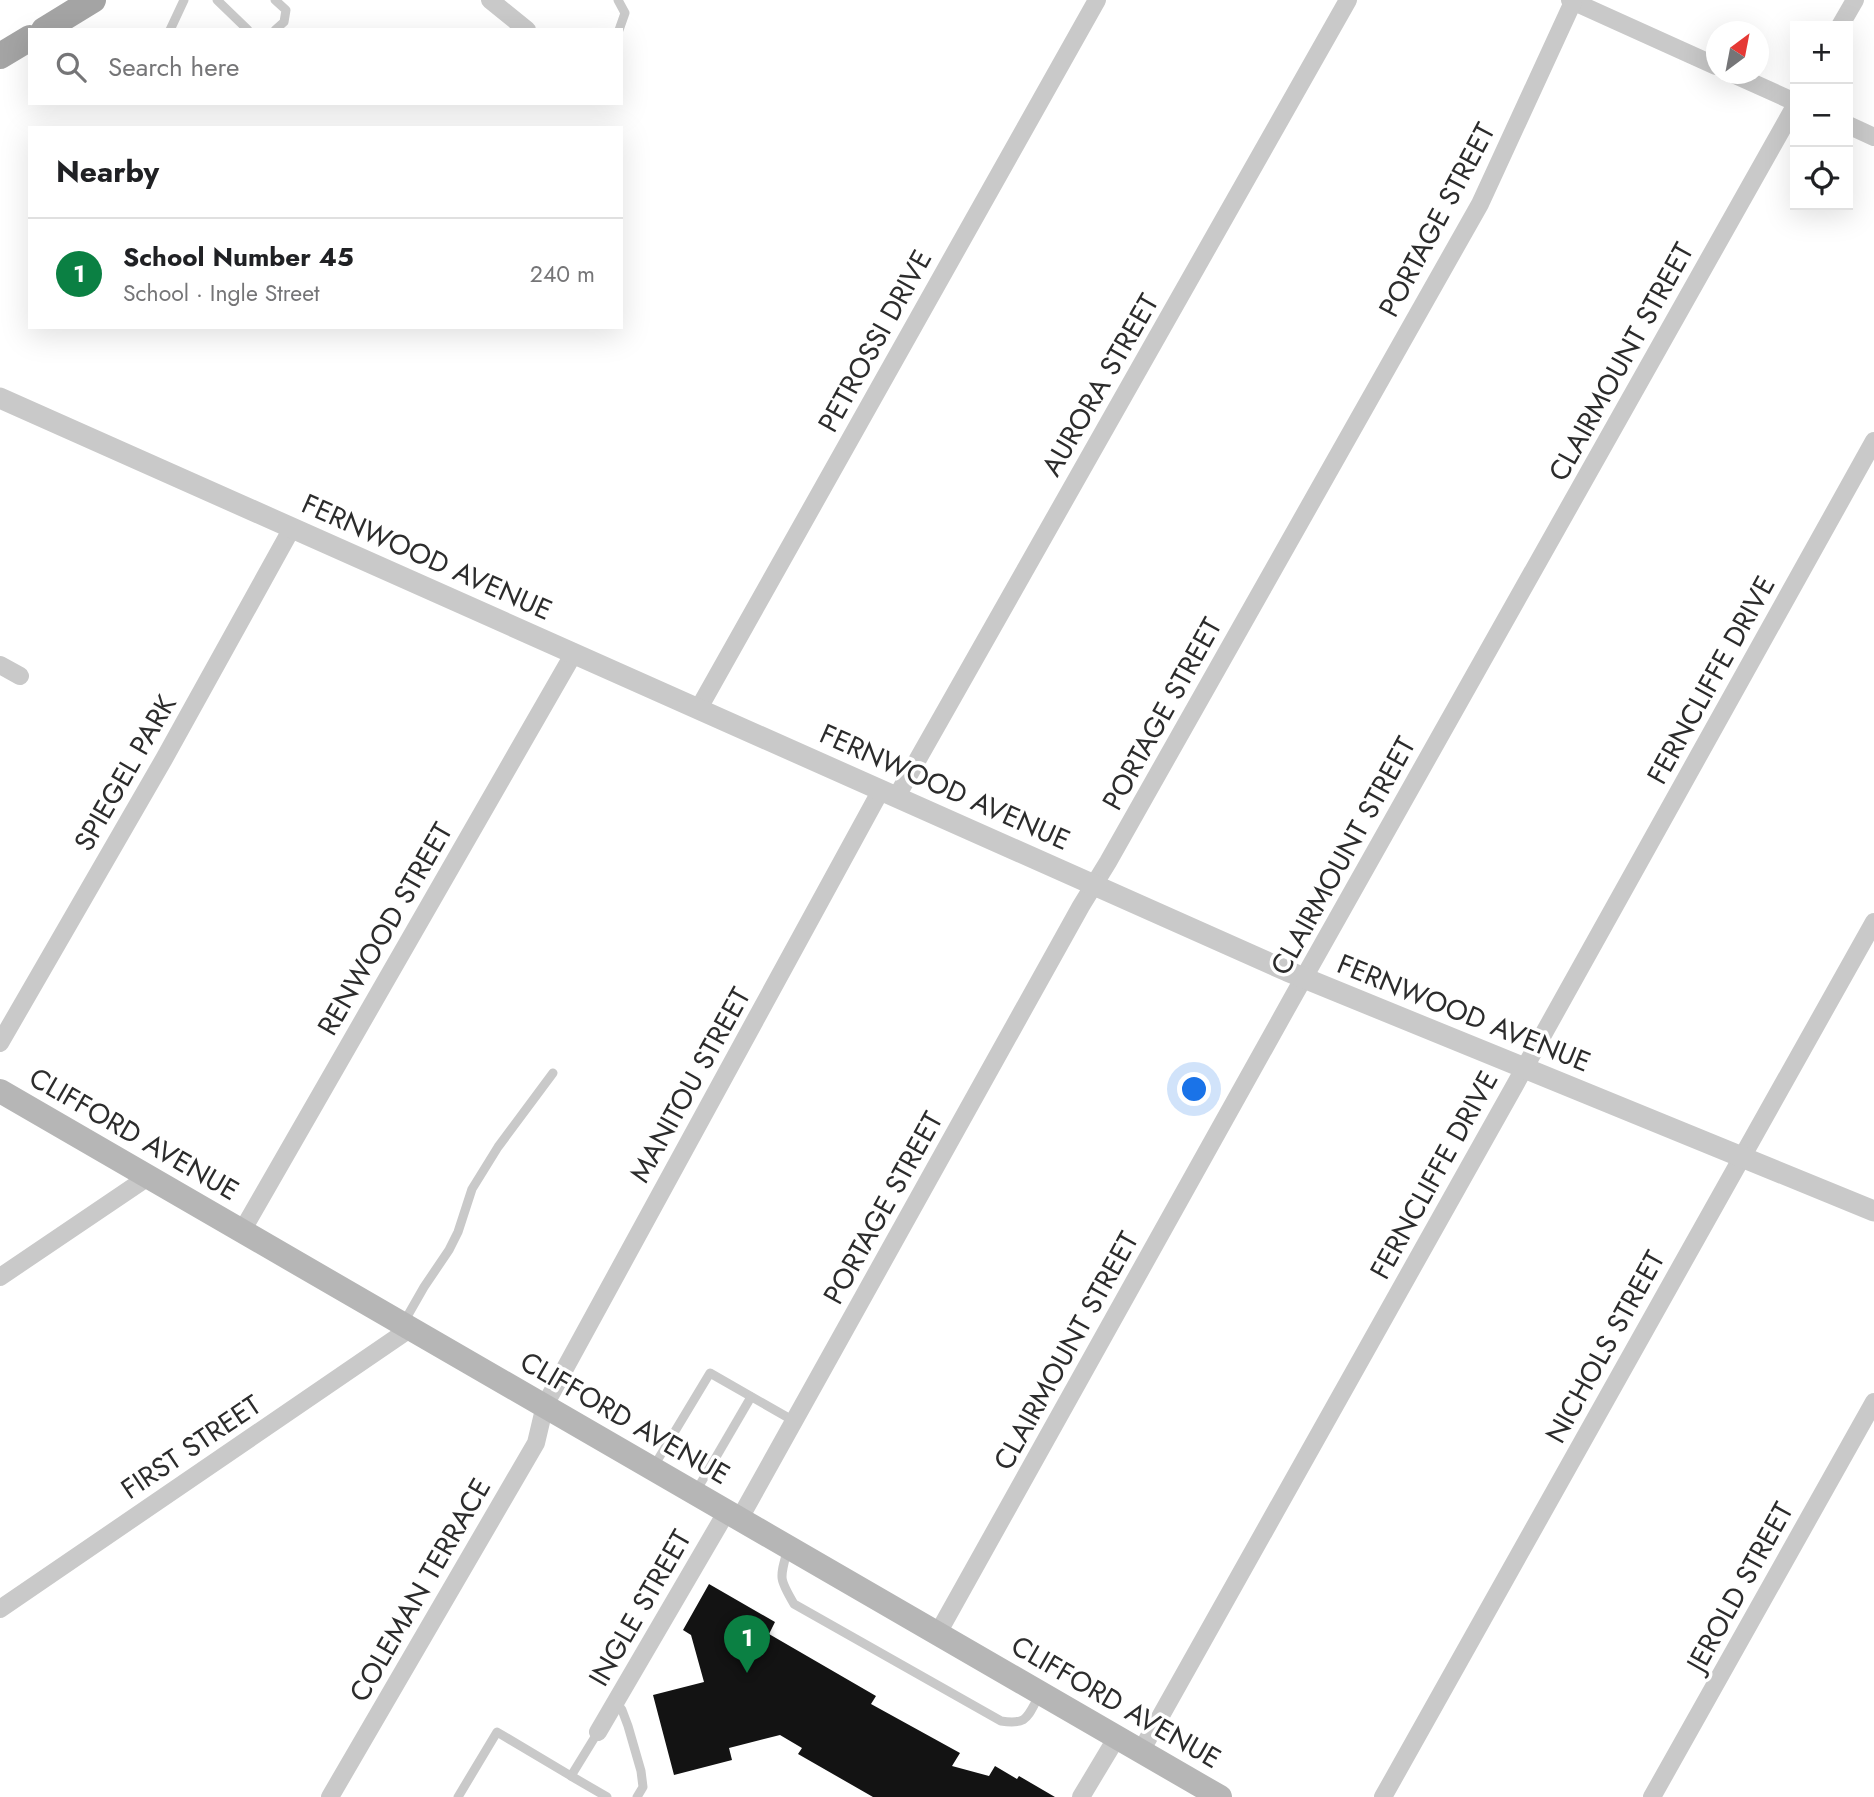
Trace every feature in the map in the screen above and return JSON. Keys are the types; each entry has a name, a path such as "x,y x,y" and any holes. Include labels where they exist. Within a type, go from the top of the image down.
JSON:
{"main road":[{"path":"48,28 93,0"},
{"path":"0,56 28,40"},
{"name":"CLIFFORD AVENUE","path":"0,1091 1220,1797"}],"street":[{"path":"490,0 525,28"},
{"name":"PETROSSI DRIVE","path":"699,708 1097,0"},
{"name":"AURORA STREET","path":"889,793 1348,0"},
{"path":"1843,21 1855,0"},
{"path":"1572,1 1706,61"},
{"name":"PORTAGE STREET","path":"733,1515 794,1422 1094,884 1480,204 1572,1"},
{"path":"1753,84 1790,102"},
{"name":"CLAIRMOUNT STREET","path":"938,1633 1790,113"},
{"path":"1853,127 1874,137"},
{"name":"FERNWOOD AVENUE","path":"0,398 1305,978 1874,1212"},
{"name":"FERNCLIFFE DRIVE","path":"1141,1751 1874,441"},
{"name":"SPIEGEL PARK","path":"0,1043 164,759 292,528"},
{"name":"RENWOOD STREET","path":"242,1231 574,653"},
{"path":"0,665 20,676"},
{"name":"MANITOU STREET","path":"545,1405 889,793"},
{"name":"NICHOLS STREET","path":"1383,1797 1874,922"},
{"path":"0,1277 148,1177"},
{"name":"FIRST STREET","path":"0,1609 407,1326"},
{"name":"JEROLD STREET","path":"1652,1797 1874,1402"},
{"name":"COLEMAN TERRACE","path":"330,1797 536,1443 545,1405"},
{"name":"INGLE STREET","path":"598,1732 733,1515"},
{"path":"1081,1797 1117,1737"}],"lane":[{"path":"171,28 184,0"},
{"path":"217,0 246,28"},
{"path":"275,0 286,9 284,22 277,28"},
{"path":"618,0 625,13 621,28"},
{"path":"407,1326 424,1287 458,1232 472,1189 498,1147 553,1073"},
{"path":"653,1468 710,1373 794,1422"},
{"path":"695,1493 751,1397"},
{"path":"789,1546 781,1575 794,1604 1001,1721 1016,1723 1026,1718 1041,1692"},
{"path":"616,1702 628,1726 641,1771 643,1787 637,1797"},
{"path":"458,1797 497,1732 607,1797"},
{"path":"571,1776 598,1732"}],"building":[{"path":"709,1584 775,1622 769,1634 876,1696 871,1704 960,1753 952,1766 989,1776 995,1766 1017,1779 1019,1776 1055,1797 873,1797 798,1754 802,1748 780,1735 729,1748 732,1760 674,1775 653,1695 704,1682 691,1635 683,1630"}],"place":[{"name":"School Number 45","path":"747,1673"}]}
